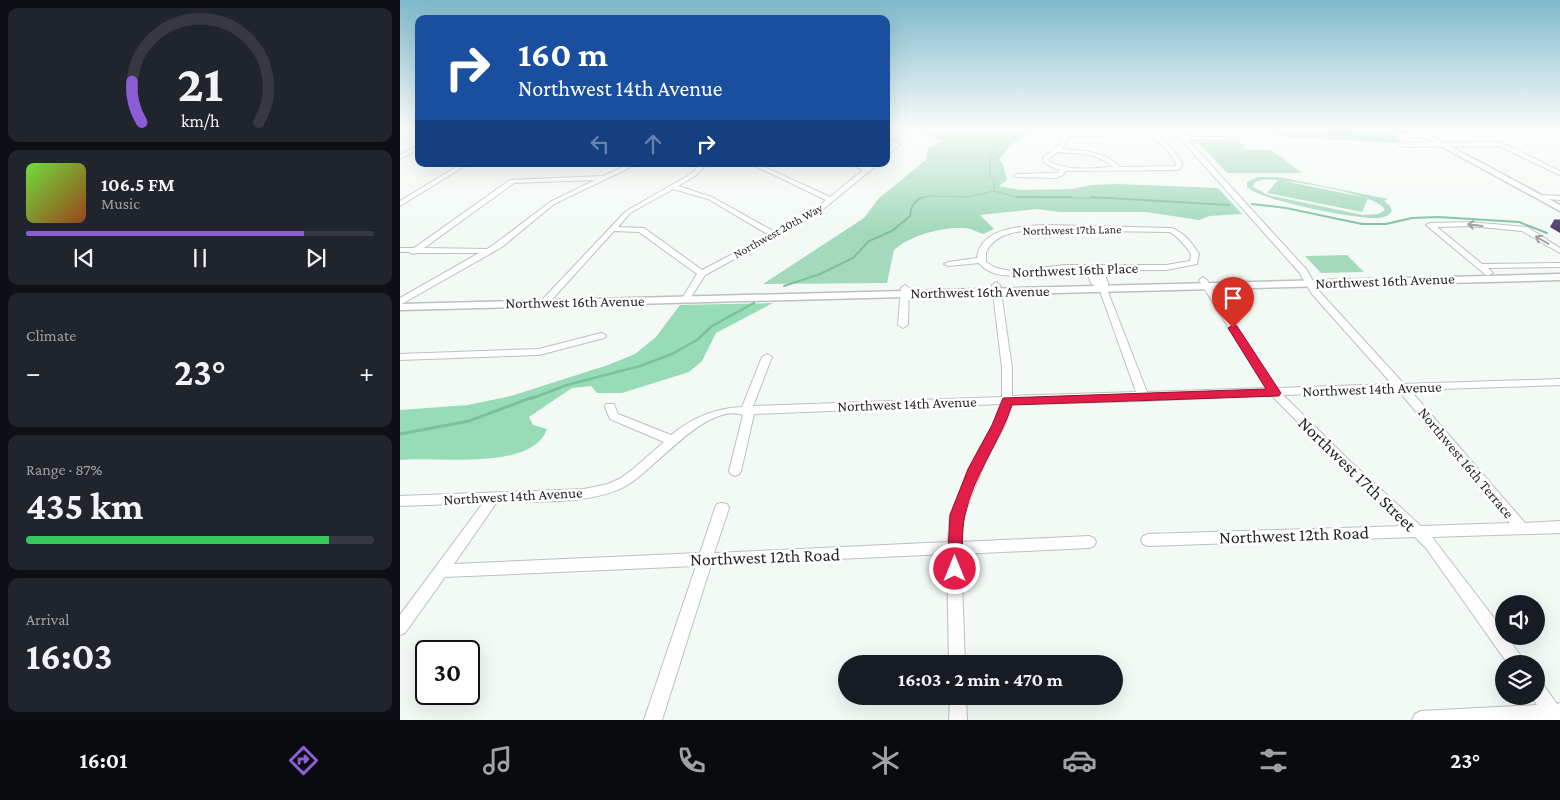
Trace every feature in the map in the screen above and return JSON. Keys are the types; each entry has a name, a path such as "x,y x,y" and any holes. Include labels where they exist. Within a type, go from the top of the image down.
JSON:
{"main road":[{"path":"1469,162 1560,213"},
{"path":"1493,175 1560,208"},
{"path":"1489,273 1560,271"},
{"name":"Northwest 16th Avenue","path":"401,302 1425,278 1489,273 1560,277"}],"street":[{"path":"1046,162 1062,169 1178,168 1177,162"},
{"path":"1112,162 1117,168"},
{"name":"Northwest 16th Terrace","path":"1205,162 1308,280 1315,292 1400,387 1521,528"},
{"path":"1536,162 1560,173"},
{"path":"400,204 460,167"},
{"path":"401,302 490,251 552,203 628,167"},
{"path":"546,300 628,212 693,175 701,167"},
{"path":"760,167 831,200"},
{"path":"860,167 868,170"},
{"name":"Northwest 20th Way","path":"687,296 702,273 814,214 872,167"},
{"path":"1017,176 1056,176 1061,174 1062,169"},
{"path":"413,252 507,184 517,180 606,178"},
{"path":"673,187 710,198 775,235"},
{"path":"1541,198 1557,198"},
{"path":"1560,251 1524,230 1470,224 1430,225 1489,273 1560,265"},
{"name":"Northwest 17th Lane","path":"982,260 980,253 987,242 1010,232 1055,228 1158,228 1171,230 1183,237 1195,254"},
{"path":"611,229 641,230 702,273"},
{"path":"400,250 413,252 490,251"},
{"name":"Northwest 16th Place","path":"982,260 990,269 1008,273 1093,267 1174,267 1194,262 1195,254"},
{"path":"948,264 982,260"},
{"path":"1093,267 1143,397"},
{"name":"Northwest 17th Street","path":"1205,283 1263,378 1275,393 1431,544 1511,655"},
{"path":"957,655 954,550 957,515 977,465 999,425 1007,401 1007,368 996,289"},
{"path":"902,325 905,291"},
{"path":"400,358 538,352 601,336"},
{"path":"735,471 749,415 746,411 767,357"},
{"name":"Northwest 14th Avenue","path":"400,501 584,494 603,490 623,483 636,474 671,440 691,424 708,415 726,411 1560,382"},
{"path":"610,406 614,416 671,440"},
{"path":"400,628 494,497"},
{"path":"653,720 722,508"},
{"name":"Northwest 12th Road","path":"1148,540 1418,533 1560,527"},
{"name":"Northwest 12th Road","path":"441,571 954,550 1089,542"},
{"path":"1545,700 1557,714"},
{"path":"958,705 958,720"},
{"path":"1421,720 1557,714"}],"green space":[{"path":"924,162 1001,162 1007,180 999,186 1020,190 1072,189 1091,185 1117,184 1218,188 1242,214 1210,216 1199,220 1146,212 1060,212 1037,209 980,215 994,229 983,234 966,228 936,231 909,240 894,250 887,283 763,284 864,218 879,198"},
{"path":"1216,162 1287,162 1302,173 1227,173"},
{"path":"1257,177 1279,177 1388,199 1384,201 1390,206 1392,211 1389,215 1380,218 1329,212 1288,203 1255,192 1247,187 1247,182","holes":["1271,180 1307,184 1349,193 1379,204 1385,210 1378,214 1363,215 1268,195 1253,187 1255,182"]},
{"path":"1278,180 1368,198 1362,212 1267,193"},
{"path":"1347,255 1364,272 1321,273 1305,256"},
{"path":"773,303 716,333 702,361 689,372 622,393 597,393 591,386 572,388 529,417 533,425 547,429 538,443 523,451 503,457 481,459 400,460 400,410 468,405 511,396 608,365 635,354 656,337 680,305"}],"waterway":[{"path":"990,162 990,176 994,180 994,191"},
{"path":"922,198 931,196 969,197 994,191"},
{"path":"994,191 1017,197"},
{"path":"1017,197 1072,197"},
{"path":"1017,197 1034,198"},
{"path":"1091,197 1108,198"},
{"path":"784,286 820,274 853,258 869,241 892,231 910,216 914,204 922,198"},
{"path":"1042,198 1108,198"},
{"path":"1108,198 1113,198"},
{"path":"1108,198 1229,205"},
{"path":"1252,204 1286,208 1362,224 1386,224 1412,218 1438,217 1519,222 1547,233"},
{"path":"530,399 567,385 640,366 672,354 697,340 712,326 754,303"},
{"path":"400,434 469,421 533,397"}],"route":[{"path":"955,569 954,550 957,515 975,469 999,425 1007,401 1275,393 1263,378 1233,328"}]}
